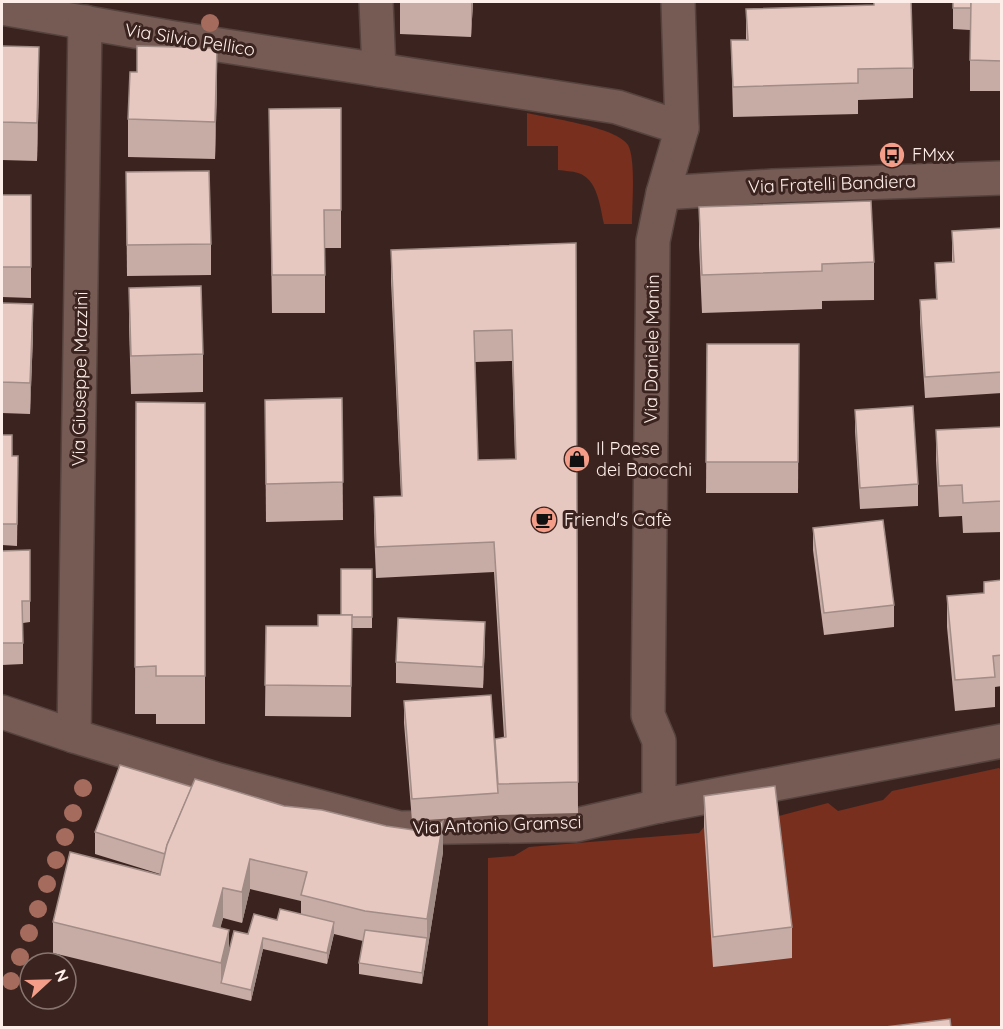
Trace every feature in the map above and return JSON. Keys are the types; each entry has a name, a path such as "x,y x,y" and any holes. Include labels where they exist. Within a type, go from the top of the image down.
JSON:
{"street":[{"path":"376,2 379,70"},
{"name":"Via Daniele Manin","path":"658,806 659,741 648,715 652,241 682,128 678,2"},
{"name":"Via Silvio Pellico","path":"2,8 183,39 617,107 682,128"},
{"name":"Via Giuseppe Mazzini","path":"74,736 85,22"},
{"name":"Via Fratelli Bandiera","path":"663,193 772,186 1002,178"},
{"name":"Via Antonio Gramsci","path":"2,712 219,780 399,828 576,825 658,806 1002,741"}],"shaded area":[{"path":"527,113 597,128 611,133 628,145 633,171 632,224 604,224 597,194 590,181 578,173 558,170 558,146 527,146"},
{"path":"999,768 1001,770 1001,1027 488,1028 488,858 514,856 529,847 699,833 704,827 775,817 828,803 838,811 883,800 892,791"}],"building":[{"path":"874,2 911,2 913,68 858,69 858,83 733,87 731,40 748,40 746,9 874,5"},
{"path":"953,2 971,2 971,8 953,8"},
{"path":"971,2 1002,2 1002,61 970,60"},
{"path":"2,46 39,47 37,123 2,122"},
{"path":"137,46 217,48 215,122 128,119 130,72 137,72"},
{"path":"341,108 341,210 324,210 325,275 272,275 269,109"},
{"path":"209,171 211,244 127,245 126,172"},
{"path":"2,195 31,195 31,267 2,267"},
{"path":"871,201 874,262 822,264 822,271 702,275 699,207"},
{"path":"1002,228 1002,372 925,377 920,300 937,299 935,263 954,262 952,231"},
{"path":"576,243 578,782 498,784 495,739 506,737 494,542 376,547 374,497 402,496 391,250","holes":["512,330 516,459 478,460 474,331"]},
{"path":"201,286 203,354 131,356 129,288"},
{"path":"2,303 33,304 30,383 2,382"},
{"path":"707,344 799,344 798,462 706,462"},
{"path":"342,398 343,482 266,484 265,400"},
{"path":"136,402 205,403 205,676 156,676 156,666 135,667"},
{"path":"913,406 918,484 860,488 855,410"},
{"path":"1002,427 1002,501 963,503 962,485 939,486 936,430"},
{"path":"2,435 12,435 12,456 18,456 17,524 2,524"},
{"path":"883,520 894,605 824,613 813,528"},
{"path":"30,550 30,601 22,601 23,643 2,643 2,551"},
{"path":"341,569 372,569 372,617 341,615"},
{"path":"1002,580 1002,655 993,656 995,677 955,680 947,596 984,593 984,582"},
{"path":"318,615 352,615 351,686 265,685 266,626 318,626"},
{"path":"398,618 485,622 483,667 396,662"},
{"path":"491,695 498,793 412,799 404,701"},
{"path":"120,765 192,787 165,854 95,832"},
{"path":"195,779 284,806 322,810 386,826 427,832 443,821 427,919 365,911 301,895 307,872 250,859 242,892 223,888 213,926 229,930 221,963 53,922 70,852 160,875 167,845"},
{"path":"775,786 792,927 713,937 704,796"},
{"path":"280,909 334,922 327,953 263,938 251,990 221,983 234,931 248,934 254,914 277,920"},
{"path":"365,930 427,938 422,973 359,963"},
{"path":"950,1019 951,1028 877,1028"}],"place":[{"name":"FMxx","path":"892,155"},
{"name":"Il Paese dei Baocchi","path":"577,459"},
{"name":"Friend's Cafè","path":"544,520"}]}
